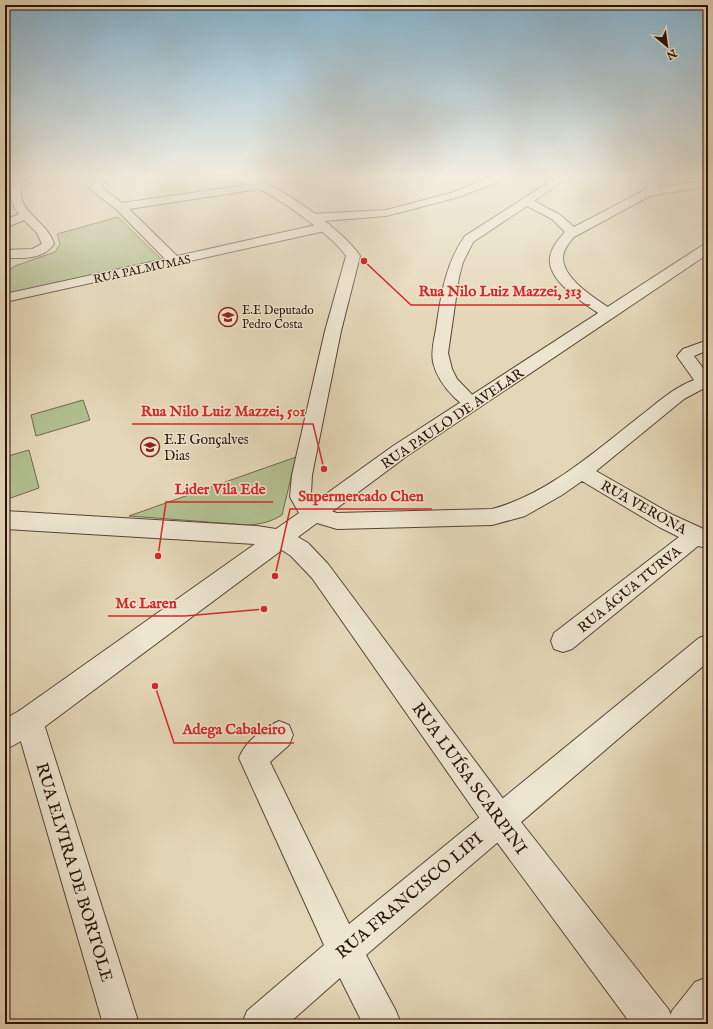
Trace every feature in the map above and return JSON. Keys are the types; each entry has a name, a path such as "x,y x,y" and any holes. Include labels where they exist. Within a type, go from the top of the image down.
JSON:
{"street":[{"path":"5,254 28,254 42,250 47,246 47,237 34,225"},
{"path":"138,225 175,261"},
{"path":"321,225 350,249 353,256 332,339 302,475 300,498 314,514 337,521 492,517 527,506 582,472 678,395 706,380 685,356 689,352 708,345"},
{"path":"472,404 446,376 441,364 440,353 452,279 460,252 469,239 491,225"},
{"path":"565,225 573,232"},
{"path":"585,225 573,232 562,242 557,253 557,261 562,276 568,284 609,314"},
{"name":"RUA PALMUMAS","path":"5,298 325,228"},
{"name":"RUA PAULO DE AVELAR","path":"17,728 400,451 708,248"},
{"name":"RUA VERONA","path":"582,472 666,521 702,539"},
{"path":"5,520 257,535 281,538"},
{"name":"RUA LUÍSA SCARPINI","path":"281,538 295,546 320,571 499,819 655,1024"},
{"name":"RUA ÁGUA TURVA","path":"563,641 702,539"},
{"name":"RUA FRANCISCO LIPI","path":"260,1024 344,950 499,819 708,646"},
{"name":"RUA ELVIRA DE BORTOLE","path":"17,728 121,1024"},
{"path":"279,735 253,758 344,950 383,1024"},
{"path":"685,1024 708,995"}],"green space":[{"path":"89,225 126,225 163,261 5,295 5,273 15,266 55,252 60,244 57,234"},
{"path":"83,400 90,420 36,436 31,415"},
{"path":"29,450 39,488 5,500 5,457"},
{"path":"296,457 282,515 270,521 248,525 129,516"}],"place":[{"name":"Rua Nilo Luiz Mazzei, 313","path":"364,261"},
{"name":"E.E Deputado Pedro Costa","path":"228,317"},
{"name":"E.E Gonçalves Dias","path":"150,447"},
{"name":"Rua Nilo Luiz Mazzei, 501","path":"324,469"},
{"name":"Lider Vila Ede","path":"158,556"},
{"name":"Supermercado Chen","path":"275,576"},
{"name":"Mc Laren","path":"264,609"},
{"name":"Adega Cabaleiro","path":"155,686"}]}
